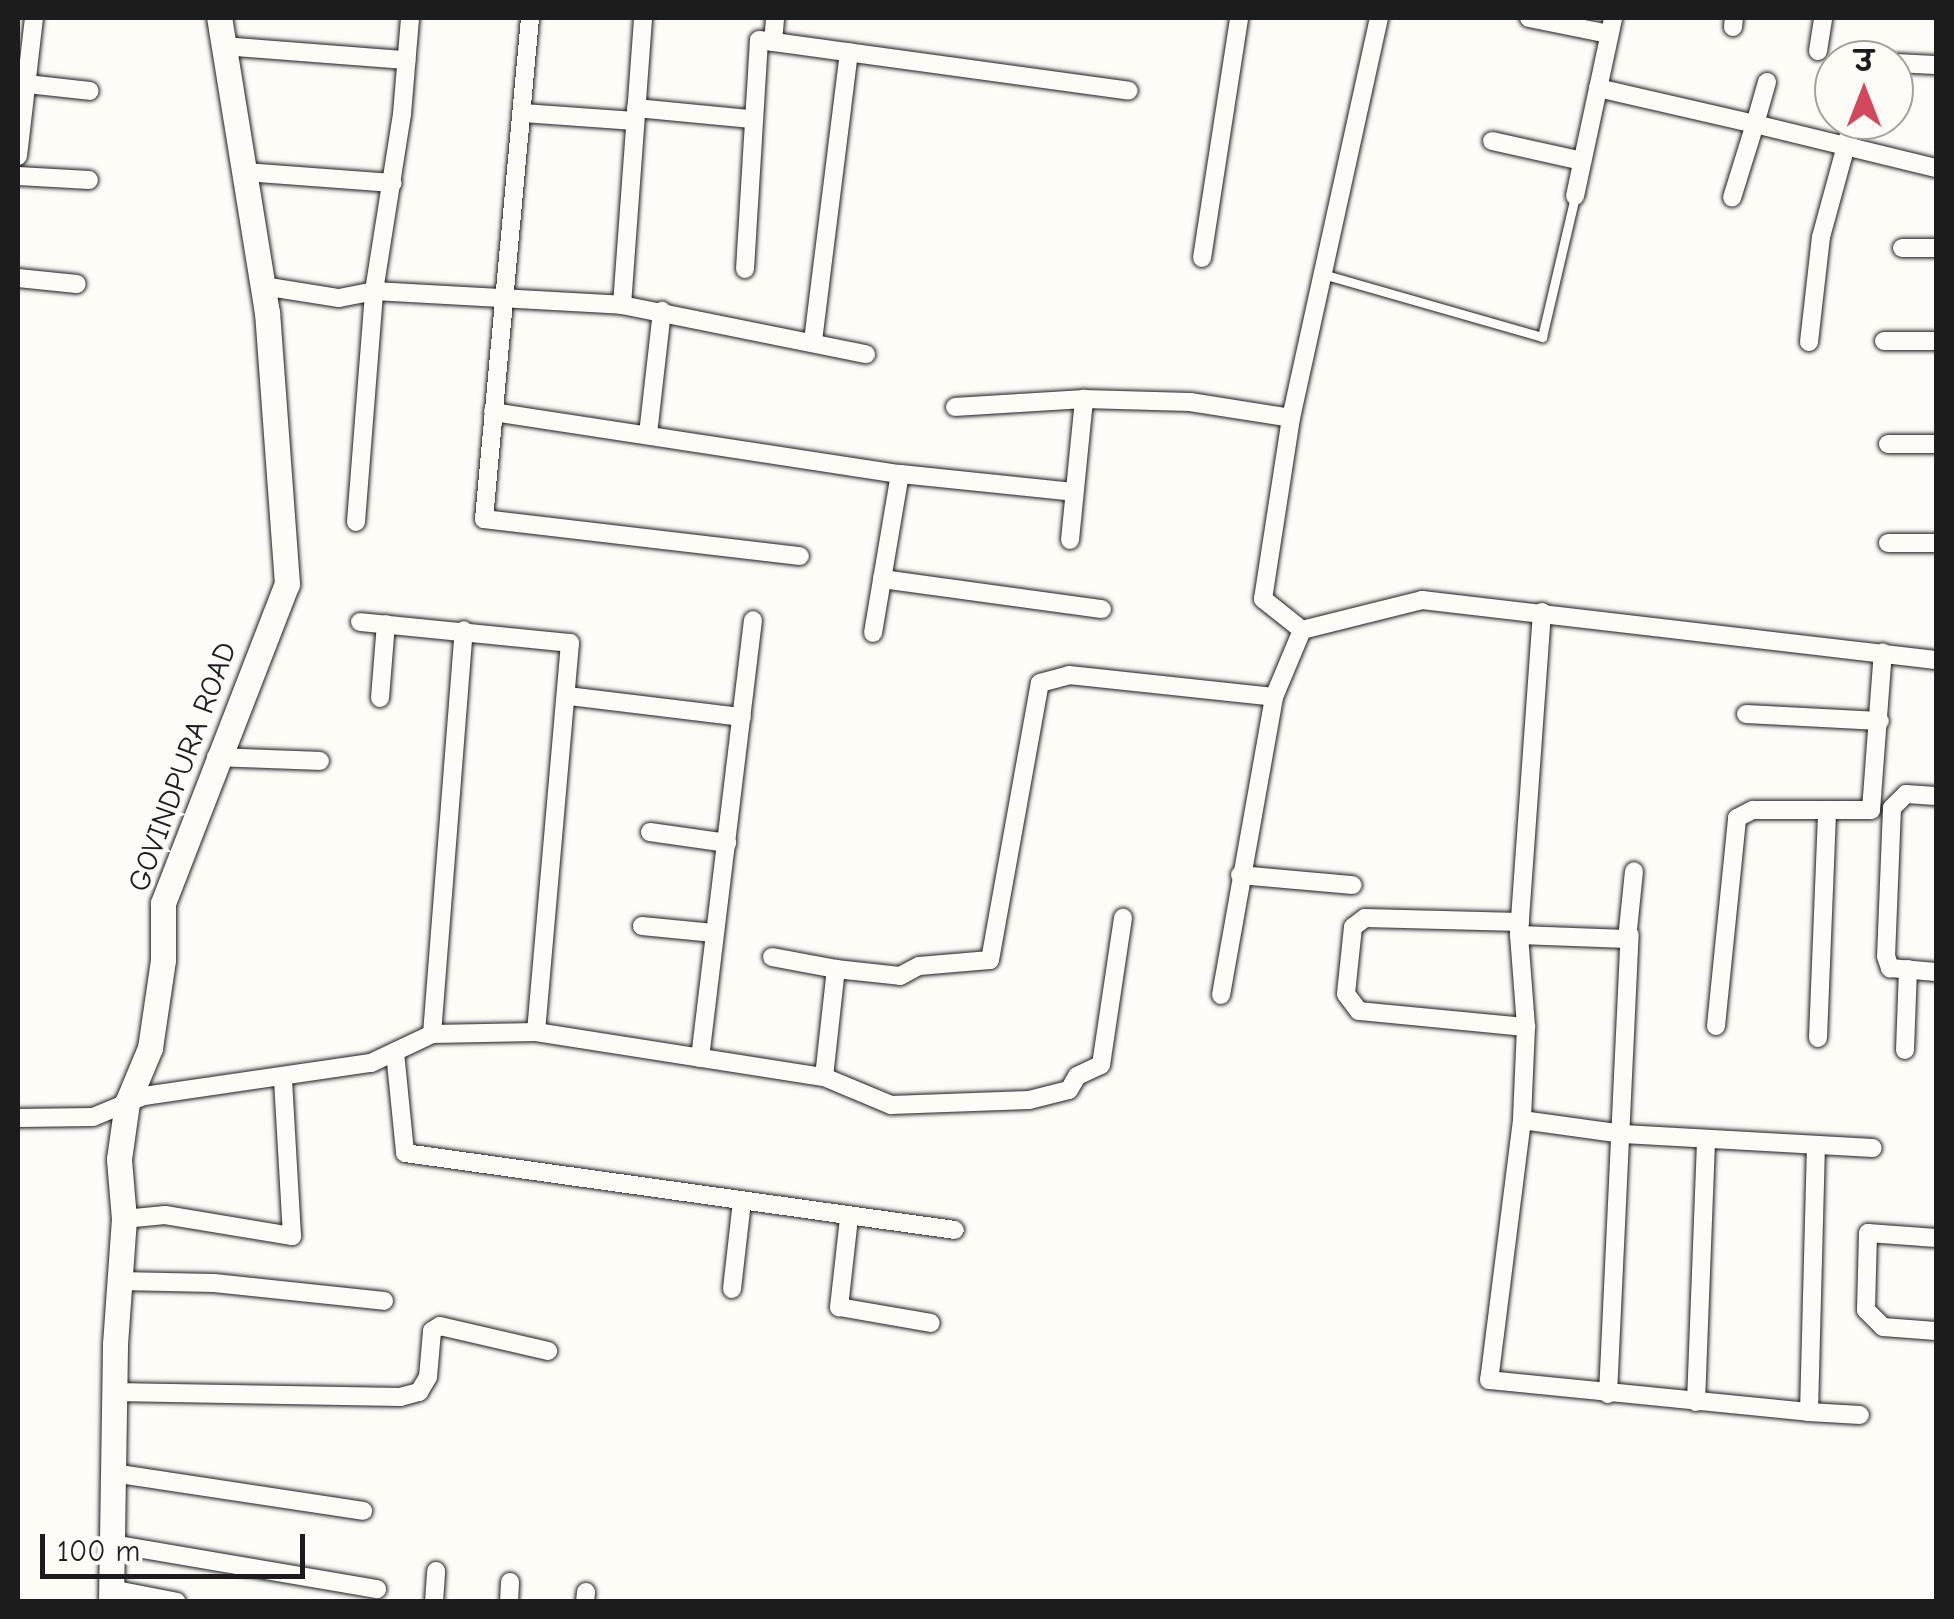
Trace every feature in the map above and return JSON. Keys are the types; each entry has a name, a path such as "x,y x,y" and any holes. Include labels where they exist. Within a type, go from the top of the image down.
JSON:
{"street":[{"path":"18,156 22,84 34,18"},
{"path":"211,18 219,18"},
{"name":"GOVINDPURA ROAD","path":"111,1596 113,1392 124,1219 119,1160 127,1103 150,1048 164,960 164,903 216,756 288,584 277,398 246,172 219,18"},
{"path":"356,522 374,291 392,183 410,18"},
{"path":"530,18 484,519 800,556"},
{"path":"622,304 643,18"},
{"path":"773,42 775,18"},
{"path":"1202,258 1239,18"},
{"path":"1302,630 1263,599 1292,418 1379,18"},
{"path":"1529,18 1611,26 1574,196"},
{"path":"745,269 753,56 759,40 1129,91"},
{"path":"222,46 406,60"},
{"path":"813,341 849,52"},
{"path":"1732,198 1767,82"},
{"path":"22,84 90,91"},
{"path":"1598,88 1936,168"},
{"path":"522,114 750,119"},
{"path":"1809,342 1821,237 1847,140"},
{"path":"1492,141 1582,161"},
{"path":"246,172 392,183"},
{"path":"18,176 89,180"},
{"path":"1902,248 1936,248"},
{"path":"18,278 77,284"},
{"path":"263,286 338,298 374,291 504,303 622,304 866,354"},
{"path":"648,434 662,311"},
{"path":"1884,341 1936,341"},
{"path":"955,407 1084,399 1190,402 1292,418"},
{"path":"1070,540 1084,399"},
{"path":"493,412 900,474 1074,492"},
{"path":"1888,444 1936,444"},
{"path":"872,633 900,474"},
{"path":"1888,543 1936,543"},
{"path":"882,579 1102,609"},
{"path":"1302,630 1422,600 1936,660"},
{"path":"1542,612 1519,928 1526,1027 1522,1120 1488,1380 1860,1415"},
{"path":"700,1058 754,620"},
{"path":"360,622 570,643 536,1032"},
{"path":"380,698 386,624"},
{"path":"432,1034 464,630"},
{"path":"1221,995 1274,697 1302,630"},
{"path":"1716,1026 1738,818 1753,810 1866,812 1875,804 1883,652"},
{"path":"772,956 900,976 920,966 990,960 1040,683 1069,675 1274,697"},
{"path":"568,696 742,717"},
{"path":"1746,714 1880,721"},
{"path":"216,756 320,761"},
{"path":"1936,796 1906,794 1892,808 1886,956 1890,968 1936,972"},
{"path":"1818,1038 1827,811"},
{"path":"650,832 726,843"},
{"path":"1608,1394 1634,870"},
{"path":"1240,875 1353,885"},
{"path":"18,1118 93,1116 127,1103 284,1079 395,1052 432,1034 536,1032 824,1077 891,1104 1029,1100 1069,1090 1077,1076 1100,1065 1123,918"},
{"path":"1526,1027 1359,1012 1346,994 1353,928 1365,918 1519,928 1621,940 1630,934"},
{"path":"642,926 714,933"},
{"path":"824,1077 836,969"},
{"path":"1904,1050 1908,970"},
{"path":"395,1052 405,1153 954,1230"},
{"path":"124,1219 165,1215 292,1236 284,1079"},
{"path":"1522,1120 1623,1134 1816,1148 1873,1148"},
{"path":"1696,1402 1706,1140"},
{"path":"1808,1412 1816,1148"},
{"path":"732,1289 742,1202"},
{"path":"849,1218 839,1307 931,1323"},
{"path":"1936,1238 1868,1233 1866,1310 1883,1327 1936,1330"},
{"path":"119,1281 214,1283 384,1301"},
{"path":"113,1392 400,1397 419,1392 428,1378 432,1331 440,1326 548,1351"},
{"path":"114,1473 363,1511"},
{"path":"112,1544 377,1589"},
{"path":"434,1602 436,1571"},
{"path":"510,1582 510,1602"},
{"path":"111,1596 177,1602"}],"lane":[{"path":"1326,275 1542,337 1574,196"}]}
